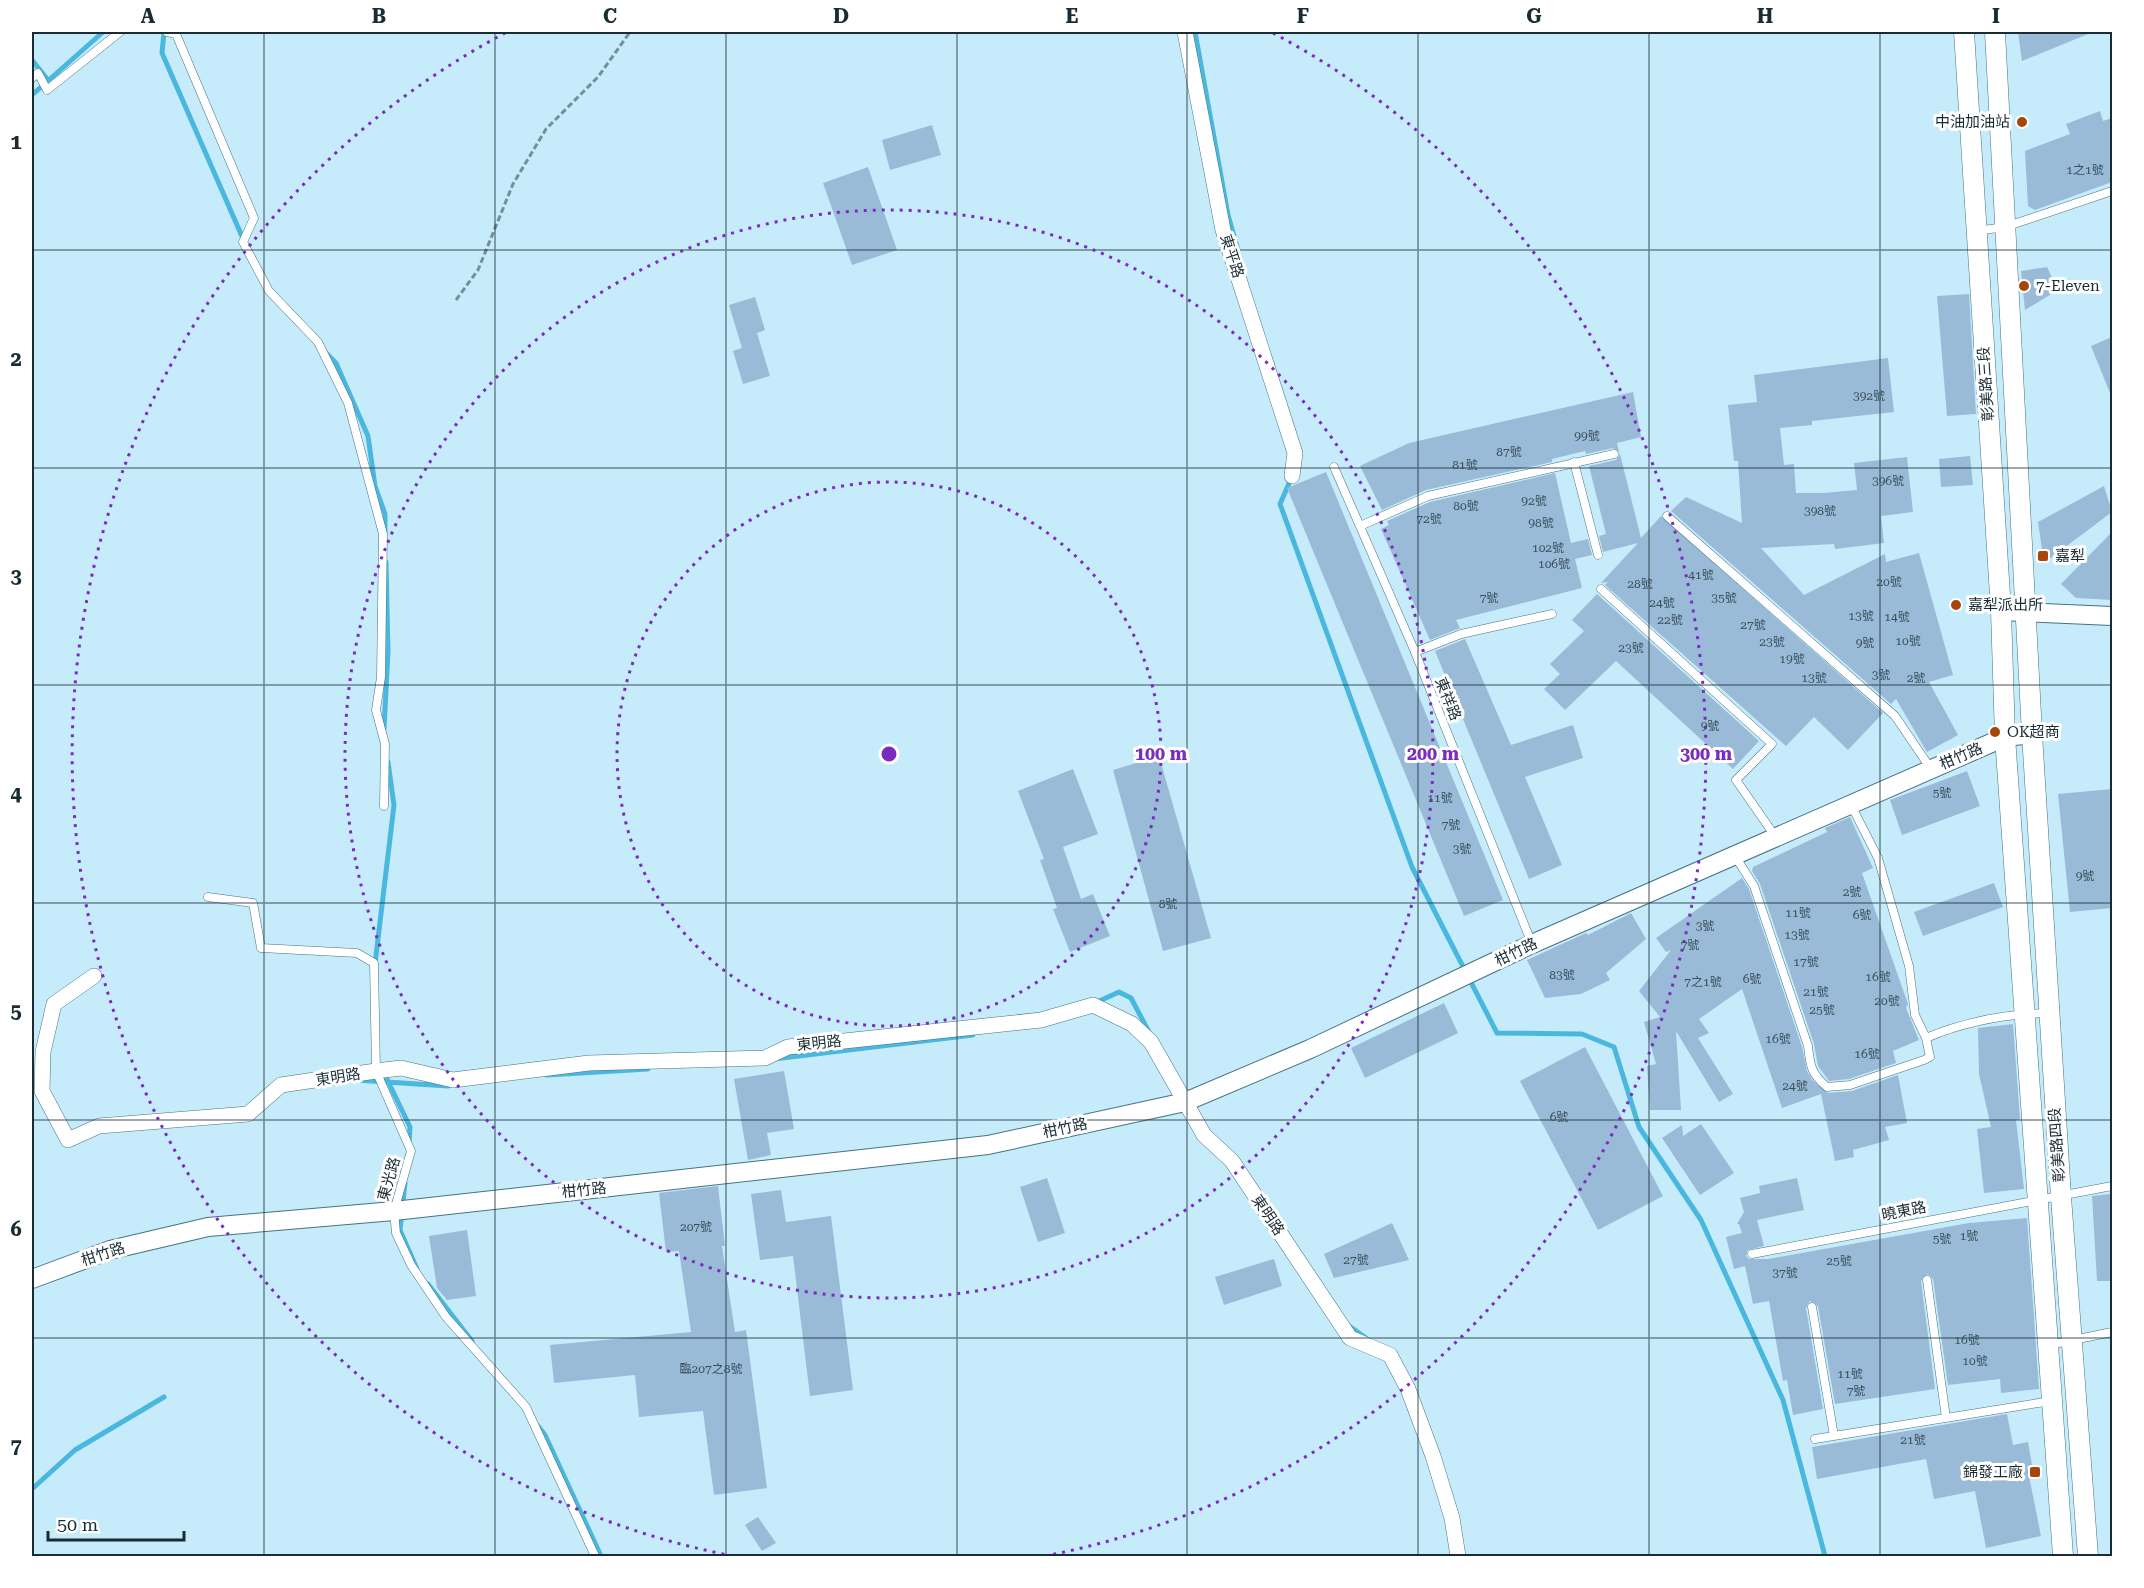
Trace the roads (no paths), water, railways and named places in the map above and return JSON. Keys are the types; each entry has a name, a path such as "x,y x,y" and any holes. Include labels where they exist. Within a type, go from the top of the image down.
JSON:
{"main road":[{"name":"彰美路三段","path":"1964,32 2001,611 2006,737"},
{"name":"彰美路三段","path":"1995,32 2032,734"},
{"name":"彰美路四段","path":"2032,734 2061,1197 2088,1557"},
{"name":"彰美路四段","path":"2006,737 2063,1557"}],"street":[{"name":"東平路","path":"1185,32 1222,230 1295,453 1292,476"},
{"path":"2001,611 2112,616"},
{"name":"柑竹路","path":"32,1279 110,1250 208,1227 394,1211 988,1145 1185,1102 1310,1049 1532,944 1850,804 2006,737 2032,734"},
{"name":"東明路","path":"94,976 54,1004 43,1052 42,1091 68,1140 99,1126 248,1114 281,1085 376,1071 401,1068 453,1080 590,1063 765,1058 788,1047 1041,1020 1093,1005 1132,1024 1151,1042 1204,1136 1232,1161 1350,1338 1390,1355 1408,1389 1433,1456 1452,1518 1458,1557"}],"lane":[{"path":"32,78 38,73 47,90 120,32"},
{"path":"167,32 176,34 254,218 243,242 269,291 318,342 348,403 383,534 381,677 376,710 385,744 384,806"},
{"path":"1976,231 2005,227 2112,191"},
{"path":"1360,526 1428,496 1614,454"},
{"path":"1574,462 1598,555"},
{"name":"東祥路","path":"1334,467 1415,652 1532,944"},
{"path":"1666,516 1895,716 1931,769"},
{"path":"1600,589 1772,744 1736,780 1776,837"},
{"path":"1415,652 1461,634 1552,614"},
{"path":"1735,856 1754,886 1808,1046 1810,1070 1814,1077 1827,1087 1850,1085 1930,1057 1926,1038 1915,1014 1910,966 1878,858 1850,804"},
{"name":"東光路","path":"208,897 253,903 261,948 357,953 374,963 376,1071 411,1151 394,1211 396,1233 411,1265 440,1308 526,1407 594,1557"},
{"path":"1926,1038 1951,1027 2024,1014 2049,1013"},
{"name":"曉東路","path":"1752,1254 2037,1198 2061,1197 2112,1186"},
{"path":"1927,1280 1946,1418"},
{"path":"1812,1307 1834,1436"},
{"path":"2048,1345 2112,1332"},
{"path":"1815,1438 2052,1401"}],"waterway":[{"path":"32,95 103,32"},
{"path":"164,32 162,53 244,241"},
{"path":"1195,32 1228,215 1243,268"},
{"path":"32,60 48,80"},
{"path":"324,351 336,363 368,436 375,486 385,514 385,534"},
{"path":"1291,479 1280,504 1412,867 1497,1033 1582,1034 1614,1047 1639,1127 1701,1220 1783,1400 1825,1556"},
{"path":"384,729 388,651 386,562"},
{"path":"375,964 394,805 388,762"},
{"path":"1095,1003 1119,992 1131,998 1150,1034"},
{"path":"774,1059 973,1035"},
{"path":"547,1075 648,1069"},
{"path":"384,1073 410,1127 409,1144"},
{"path":"356,1080 448,1086"},
{"path":"405,1183 400,1230 417,1269"},
{"path":"428,1284 472,1341"},
{"path":"1349,1326 1366,1338"},
{"path":"32,1489 75,1450 164,1397"},
{"path":"538,1426 545,1435 601,1556"}],"place":[{"name":"中油加油站","path":"2022,122"},
{"name":"7-Eleven","path":"2024,286"},
{"name":"嘉犁","path":"2043,556"},
{"name":"嘉犁派出所","path":"1956,605"},
{"name":"OK超商","path":"1995,732"},
{"name":"錦發工廠","path":"2035,1472"}]}
